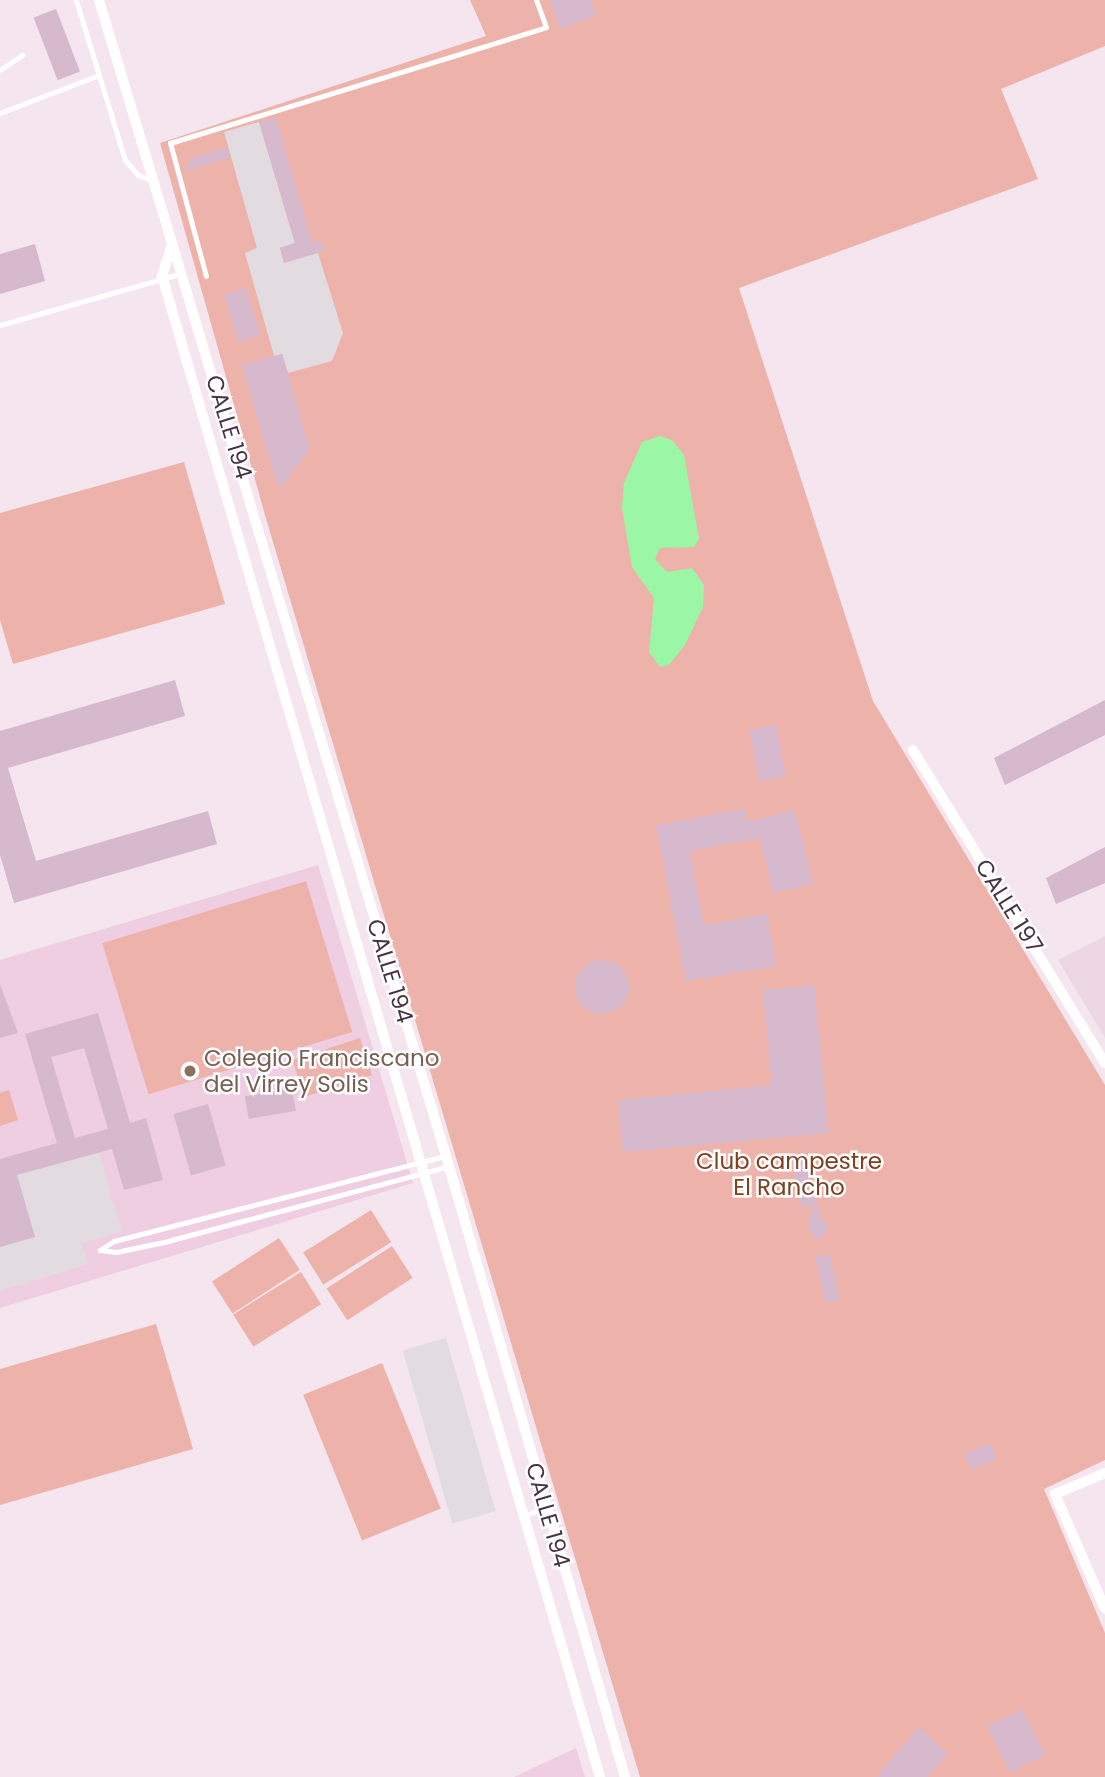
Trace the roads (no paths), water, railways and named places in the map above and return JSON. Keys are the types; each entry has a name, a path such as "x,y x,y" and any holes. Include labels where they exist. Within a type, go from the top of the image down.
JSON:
{"street":[{"name":"CALLE 194","path":"99,0 171,248 183,272 448,1161 545,1508 625,1777"},
{"path":"162,276 171,248"},
{"name":"CALLE 194","path":"162,276 600,1777"},
{"name":"CALLE 197","path":"913,750 1105,1063"},
{"path":"1105,1473 1055,1494 1105,1609"}],"lane":[{"path":"76,0 125,160 138,175 152,180"},
{"path":"206,276 170,143 546,27 536,0"},
{"path":"0,70 22,55"},
{"path":"0,113 99,75"},
{"path":"0,325 183,272"},
{"path":"448,1161 164,1242 116,1252 100,1250 114,1241 448,1161"},
{"path":"522,1516 545,1508"}],"place":[{"name":"Colegio Franciscano del Virrey Solis","path":"190,1071"}],"park label":[{"name":"Club campestre El Rancho","path":"789,1174"}]}
